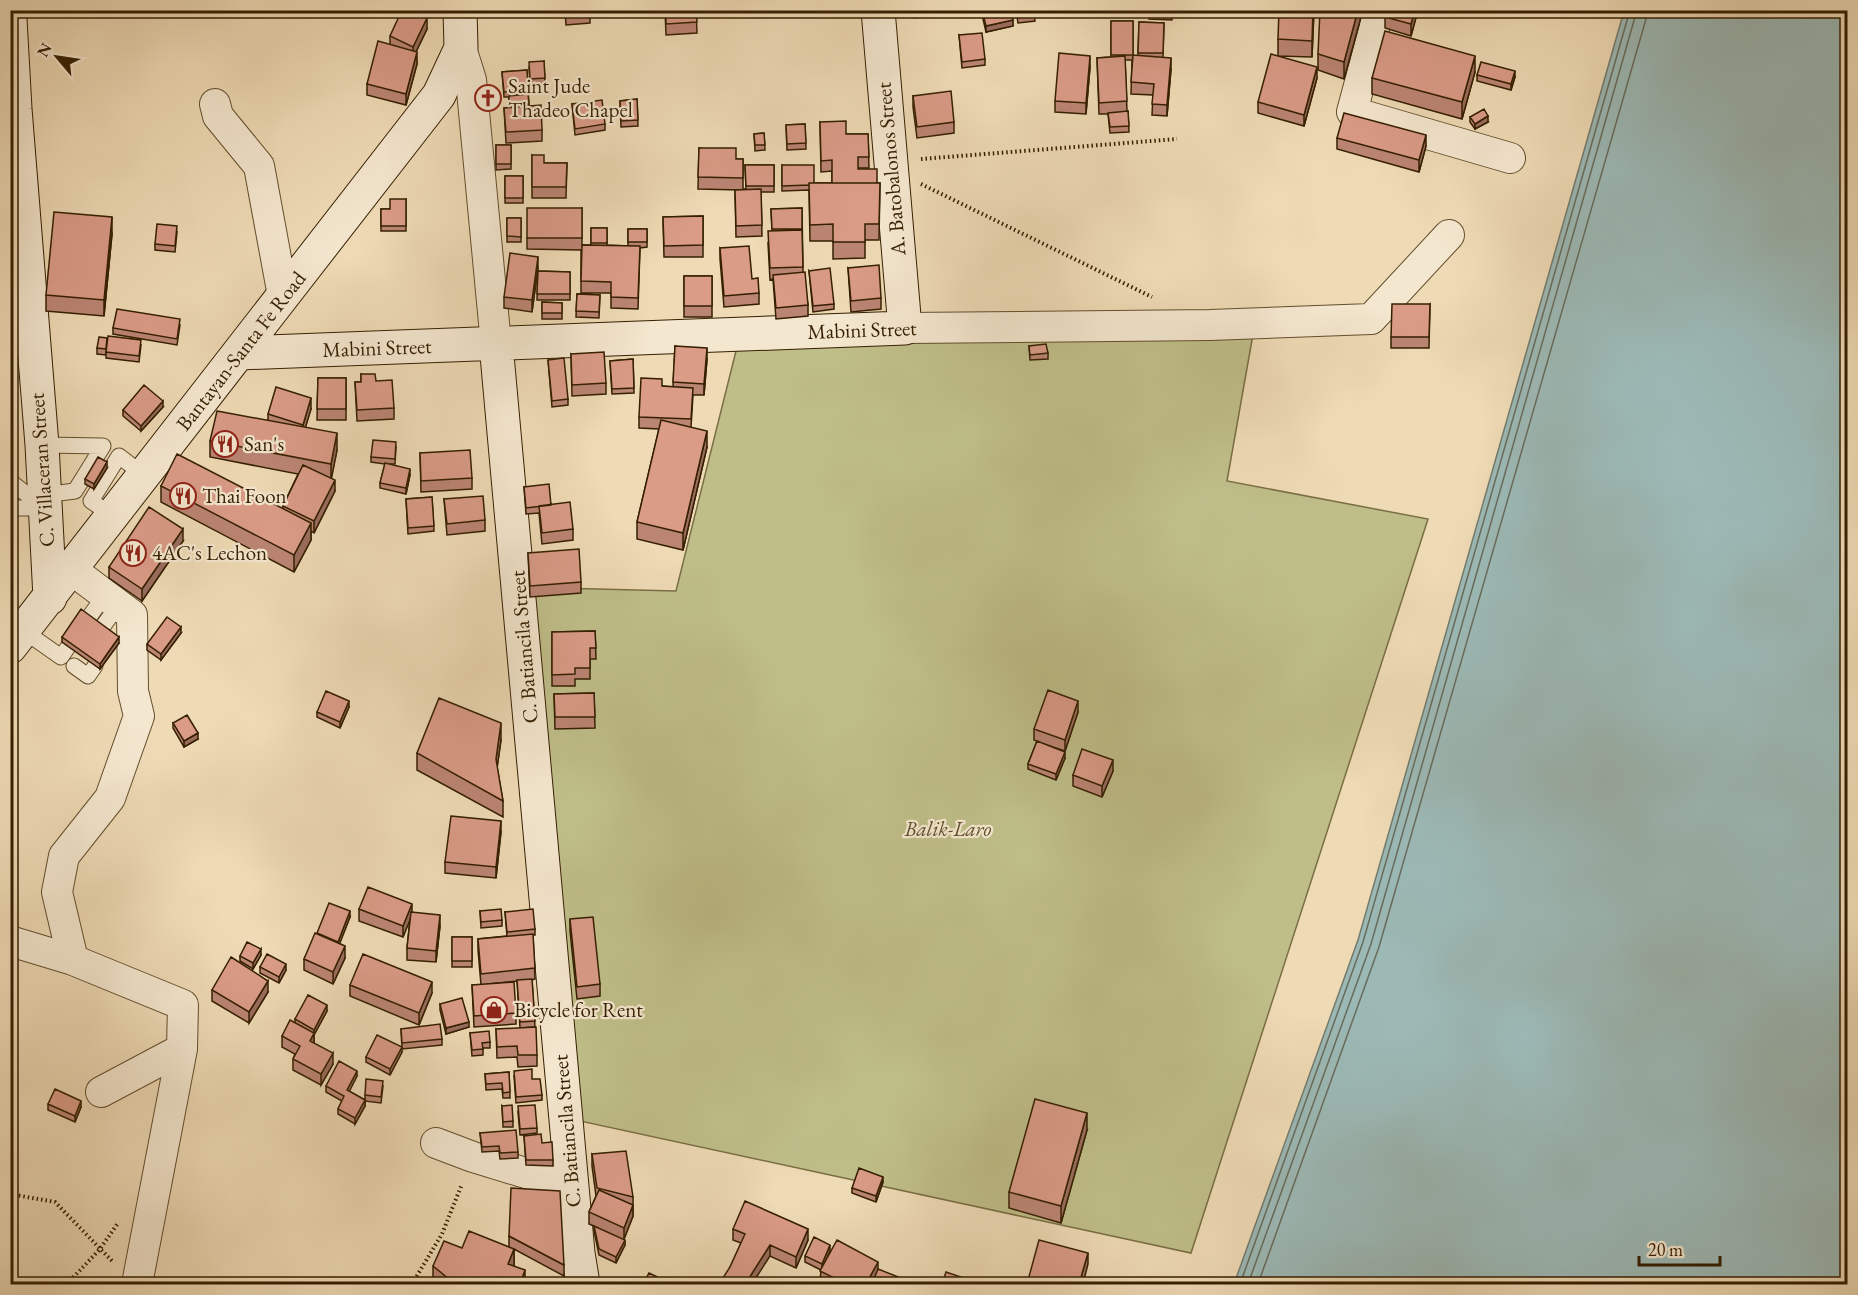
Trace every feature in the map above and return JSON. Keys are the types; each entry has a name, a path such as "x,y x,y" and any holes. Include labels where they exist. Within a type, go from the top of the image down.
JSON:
{"street":[{"name":"C. Batiancila Street","path":"460,10 461,48 471,80 578,1253 583,1284"},
{"name":"A. Batobalonos Street","path":"878,10 905,328"},
{"path":"1377,10 1374,30 1352,112 1510,158"},
{"name":"C. Villaceran Street","path":"10,19 13,109 42,445 51,598"},
{"name":"Bantayan-Santa Fe Road","path":"17,639 439,95 461,48"},
{"path":"215,104 218,116 259,166 283,296"},
{"name":"Mabini Street","path":"239,353 905,328 1210,325 1371,319 1449,235"},
{"path":"72,570 119,605 139,716 110,798 64,856 57,892 73,960"},
{"path":"22,944 64,922"},
{"path":"22,944 73,960 183,1005 182,1049 137,1284"},
{"path":"101,1092 182,1049"},
{"path":"436,1143 473,1157 572,1187"}],"lane":[{"path":"42,445 103,446 145,476"},
{"path":"10,508 44,501 75,491 103,446"},
{"path":"113,516 91,501 119,456"},
{"path":"11,482 44,501"},
{"path":"87,620 119,605"},
{"path":"101,629 119,605"},
{"path":"115,639 119,605"},
{"path":"17,639 64,652 77,662 88,676 95,666"}],"path":[{"path":"891,166 1177,139"},
{"path":"891,166 1157,299"},
{"path":"412,1284 442,1234 473,1157"},
{"path":"10,1194 55,1202 114,1263"},
{"path":"67,1284 100,1249 120,1220"}],"green space":[{"name":"Balik-Laro","path":"1255,323 1227,481 1428,519 1191,1253 566,1118 518,587 676,591 740,335"}],"water":[{"path":"1624,11 1847,11 1847,1284 1234,1284 1358,940"}],"building":[{"path":"402,10 412,10 427,18 413,47 390,36"},
{"path":"566,10 590,10 590,12 566,13"},
{"path":"666,10 696,10 697,22 666,24"},
{"path":"982,10 1011,10 1013,20 986,26"},
{"path":"1017,10 1034,10 1035,15 1018,17"},
{"path":"1279,10 1313,10 1312,41 1278,39"},
{"path":"1320,10 1358,10 1344,62 1318,54"},
{"path":"1387,10 1415,10 1411,24 1385,17"},
{"path":"1111,21 1133,21 1133,55 1111,55"},
{"path":"1139,22 1164,23 1163,53 1138,53"},
{"path":"1385,31 1475,56 1462,102 1372,78"},
{"path":"982,33 985,59 962,62 959,35"},
{"path":"378,41 417,52 406,94 367,84"},
{"path":"1059,53 1090,56 1086,103 1055,101"},
{"path":"1271,54 1317,67 1304,115 1258,102"},
{"path":"1133,55 1171,58 1167,105 1152,104 1154,84 1131,82"},
{"path":"1125,56 1127,101 1099,103 1097,58"},
{"path":"544,61 545,78 530,79 529,62"},
{"path":"1481,62 1515,71 1511,84 1477,75"},
{"path":"527,70 528,90 504,92 502,72"},
{"path":"493,87 494,97 484,98 483,89"},
{"path":"951,91 954,122 917,127 913,96"},
{"path":"528,94 529,104 509,105 509,96"},
{"path":"637,99 638,120 621,121 620,101"},
{"path":"602,100 605,124 575,129 572,104"},
{"path":"541,105 542,130 506,132 504,108"},
{"path":"1484,109 1488,116 1475,124 1470,117"},
{"path":"1128,111 1129,126 1110,127 1108,113"},
{"path":"1344,113 1426,135 1419,160 1337,138"},
{"path":"846,121 846,134 868,134 869,157 858,157 858,169 877,169 877,183 832,183 832,160 821,161 820,122"},
{"path":"805,124 806,143 787,144 786,125"},
{"path":"764,133 765,145 755,145 754,134"},
{"path":"496,145 511,145 511,164 496,164"},
{"path":"699,148 736,148 736,159 743,159 743,178 698,177"},
{"path":"532,155 544,155 544,163 567,163 566,187 532,187"},
{"path":"745,165 774,165 774,186 746,186"},
{"path":"782,165 814,165 814,183 782,186"},
{"path":"505,176 523,176 523,198 505,198"},
{"path":"809,183 880,183 879,224 865,224 865,242 833,242 833,224 810,225"},
{"path":"761,189 762,225 736,226 735,190"},
{"path":"390,199 406,199 406,226 381,226 381,209 390,209"},
{"path":"527,208 582,208 582,238 527,238"},
{"path":"802,208 802,229 772,229 771,209"},
{"path":"54,212 112,217 104,300 46,295"},
{"path":"703,216 703,245 664,246 663,217"},
{"path":"507,218 521,218 521,237 507,236"},
{"path":"157,224 177,226 175,246 155,244"},
{"path":"591,228 607,228 607,243 591,243"},
{"path":"628,229 647,229 647,242 628,242"},
{"path":"802,230 803,267 770,268 768,231"},
{"path":"582,245 640,246 638,298 611,297 611,282 581,281"},
{"path":"749,246 752,279 758,278 759,293 724,296 720,248"},
{"path":"510,253 538,257 532,300 504,297"},
{"path":"879,265 881,298 851,301 848,268"},
{"path":"830,268 834,304 813,306 809,271"},
{"path":"538,271 570,272 570,294 537,294"},
{"path":"805,272 808,305 776,308 773,275"},
{"path":"684,276 712,276 712,306 684,306"},
{"path":"577,294 600,295 599,312 576,311"},
{"path":"542,302 562,303 562,313 542,313"},
{"path":"1392,304 1430,304 1429,337 1391,337"},
{"path":"117,309 180,319 177,339 113,328"},
{"path":"108,336 141,340 139,356 106,352"},
{"path":"99,337 107,338 106,349 97,348"},
{"path":"1046,344 1048,353 1030,355 1029,346"},
{"path":"675,346 707,348 704,384 673,382"},
{"path":"604,352 606,383 572,385 571,354"},
{"path":"564,358 568,399 552,401 548,360"},
{"path":"633,359 634,388 612,389 610,361"},
{"path":"361,374 375,374 376,381 392,380 394,408 357,410 355,382 361,382"},
{"path":"318,378 346,378 346,409 317,409"},
{"path":"641,378 662,379 662,386 693,388 691,419 639,417"},
{"path":"144,385 163,401 141,426 123,410"},
{"path":"276,387 311,398 303,425 268,414"},
{"path":"217,411 337,433 331,464 210,441"},
{"path":"661,420 707,431 683,533 637,522"},
{"path":"373,440 396,442 395,459 371,457"},
{"path":"470,450 472,478 421,481 420,453"},
{"path":"177,454 311,523 294,555 161,486"},
{"path":"98,457 107,462 94,484 85,479"},
{"path":"385,463 410,469 406,488 380,483"},
{"path":"303,465 335,480 314,521 283,506"},
{"path":"549,484 551,505 526,508 524,487"},
{"path":"483,496 485,520 447,524 444,499"},
{"path":"432,497 434,526 408,528 406,499"},
{"path":"570,502 573,529 542,533 539,506"},
{"path":"149,507 183,529 142,589 109,567"},
{"path":"579,549 581,582 530,586 528,553"},
{"path":"81,609 119,637 100,664 62,637"},
{"path":"167,617 181,627 161,654 147,644"},
{"path":"595,631 596,648 590,648 590,668 575,668 575,674 552,675 552,632"},
{"path":"1048,690 1078,701 1065,740 1034,729"},
{"path":"326,691 349,701 340,722 317,712"},
{"path":"594,693 595,717 555,717 554,694"},
{"path":"439,698 501,723 496,759 503,801 417,753"},
{"path":"187,715 198,733 184,741 173,723"},
{"path":"1037,741 1065,752 1056,774 1028,764"},
{"path":"1082,749 1113,760 1102,786 1073,775"},
{"path":"451,816 501,821 496,867 445,862"},
{"path":"368,887 412,904 403,926 359,909"},
{"path":"329,903 350,911 338,942 317,933"},
{"path":"501,909 502,920 481,922 480,911"},
{"path":"533,909 535,929 507,932 505,912"},
{"path":"411,912 440,915 436,951 407,948"},
{"path":"593,917 600,984 577,987 570,919"},
{"path":"315,933 345,946 333,972 304,959"},
{"path":"533,934 535,968 481,974 478,939"},
{"path":"452,937 472,937 472,961 452,961"},
{"path":"247,942 261,949 253,963 240,956"},
{"path":"267,954 286,964 279,977 260,967"},
{"path":"363,954 432,982 419,1013 350,985"},
{"path":"231,957 268,981 249,1012 212,990"},
{"path":"532,979 535,1021 520,1022 517,980"},
{"name":"Bicycle for Rent","path":"514,982 516,1013 474,1016 472,985"},
{"path":"308,995 327,1005 314,1030 295,1019"},
{"path":"462,998 469,1022 446,1028 440,1004"},
{"path":"290,1020 314,1033 310,1041 333,1053 321,1074 293,1059 300,1046 282,1036"},
{"path":"440,1024 442,1039 402,1043 401,1029"},
{"path":"536,1027 537,1055 518,1055 517,1046 497,1047 496,1029"},
{"path":"489,1031 490,1042 482,1043 483,1049 472,1050 470,1033"},
{"path":"377,1035 402,1047 390,1069 366,1057"},
{"path":"339,1061 357,1071 347,1090 365,1100 355,1118 338,1109 344,1096 326,1086"},
{"path":"532,1069 532,1079 540,1079 542,1095 516,1097 514,1071"},
{"path":"509,1072 510,1092 503,1093 502,1083 486,1084 485,1074"},
{"path":"366,1079 383,1081 381,1097 365,1095"},
{"path":"55,1089 81,1101 75,1116 48,1104"},
{"path":"1035,1099 1087,1113 1061,1206 1009,1192"},
{"path":"512,1105 513,1121 503,1122 502,1106"},
{"path":"535,1105 537,1128 520,1129 518,1106"},
{"path":"516,1130 518,1152 500,1153 499,1146 482,1147 480,1133"},
{"path":"541,1134 542,1143 552,1142 553,1160 526,1160 524,1136"},
{"path":"626,1151 633,1197 597,1188 592,1154"},
{"path":"859,1168 883,1177 876,1196 852,1188"},
{"path":"511,1188 560,1191 564,1265 509,1236"},
{"path":"599,1190 633,1205 624,1228 589,1212"},
{"path":"745,1201 808,1229 796,1257 770,1245 747,1284 719,1284 730,1267 745,1234 733,1229"},
{"path":"594,1226 625,1240 616,1257 599,1249"},
{"path":"469,1231 514,1249 508,1264 525,1270 520,1284 455,1284 433,1266 444,1241 462,1248"},
{"path":"814,1237 830,1245 822,1264 805,1256"},
{"path":"837,1240 878,1262 866,1284 846,1284 820,1271"},
{"path":"1039,1240 1088,1253 1079,1284 1027,1284"},
{"path":"878,1269 916,1284 872,1284"},
{"path":"946,1272 981,1284 942,1284"},
{"path":"649,1273 672,1284 643,1284"}],"place":[{"name":"Saint Jude Thadeo Chapel","path":"488,98"},
{"name":"San's","path":"225,444"},
{"name":"Thai Foon","path":"183,496"},
{"name":"4AC's Lechon","path":"133,553"},
{"name":"Bicycle for Rent","path":"494,1010"}]}
